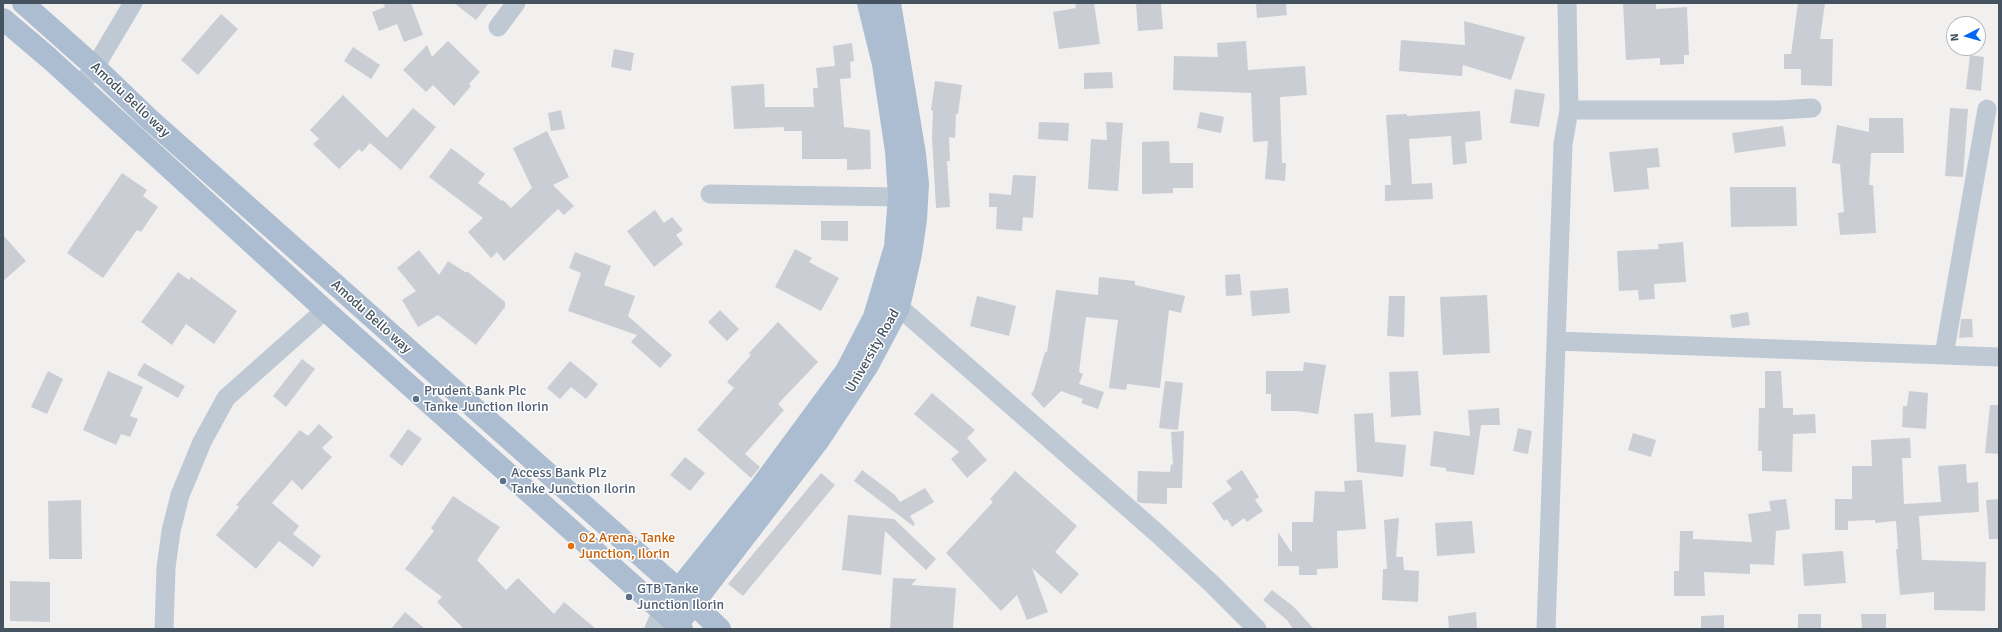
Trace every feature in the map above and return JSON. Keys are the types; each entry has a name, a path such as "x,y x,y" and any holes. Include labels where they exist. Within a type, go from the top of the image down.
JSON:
{"main road":[{"name":"Amodu Bello way","path":"23,3 95,67 148,118 678,589 720,629"},
{"name":"University Road","path":"668,625 678,589 759,489 846,371 874,317 887,277 895,247 899,197 896,151 883,64 868,3"},
{"name":"University Road","path":"668,625 693,604 820,440 867,367 899,307 913,240 918,184 915,154 890,3"},
{"name":"Amodu Bello way","path":"3,19 80,86 668,625"}],"street":[{"path":"80,86 95,67 133,3"},
{"path":"498,27 516,3"},
{"path":"1546,629 1563,144 1568,110 1567,3"},
{"path":"1568,110 1780,110 1812,108"},
{"path":"1944,354 1987,109"},
{"path":"710,194 899,197"},
{"path":"899,307 1158,534 1212,584 1257,629"},
{"path":"164,629 166,568 170,530 180,495 202,442 226,398 325,310"},
{"path":"1556,341 1999,357"}],"building":[{"path":"383,3 411,3 423,35 404,42 397,24 379,31 372,12 385,7"},
{"path":"454,3 489,3 476,20"},
{"path":"1075,3 1094,3 1100,44 1059,49 1053,12 1076,8"},
{"path":"1136,3 1161,3 1163,29 1138,31"},
{"path":"1256,3 1286,3 1287,15 1257,18"},
{"path":"1623,3 1656,3 1656,9 1687,7 1689,55 1684,55 1684,64 1660,65 1660,58 1626,60"},
{"path":"1798,3 1825,3 1820,39 1833,39 1832,86 1801,85 1801,69 1784,69 1784,54 1791,54"},
{"path":"221,14 238,29 198,75 181,60"},
{"path":"1464,21 1525,37 1511,80 1463,65 1462,76 1399,71 1401,40 1465,45"},
{"path":"448,41 480,72 469,84 471,86 454,106 433,85 426,92 403,70 427,45 432,57"},
{"path":"1246,41 1248,70 1305,66 1307,95 1280,97 1282,163 1286,163 1285,181 1265,179 1268,141 1253,142 1251,93 1173,90 1174,56 1218,57 1217,43"},
{"path":"852,43 854,61 850,62 851,78 840,79 844,127 870,130 871,169 847,170 847,159 802,159 802,131 784,131 784,127 734,129 731,86 764,84 765,107 814,107 813,88 818,88 816,68 835,66 833,46"},
{"path":"353,47 380,65 371,79 344,61"},
{"path":"614,49 634,53 631,71 611,67"},
{"path":"1970,56 1984,57 1981,91 1966,89"},
{"path":"1112,72 1113,88 1084,89 1084,73"},
{"path":"935,81 962,85 958,114 956,114 955,138 949,137 950,161 947,161 950,207 936,208 932,137 933,111 931,110"},
{"path":"1515,89 1545,94 1539,127 1510,123"},
{"path":"343,95 387,138 413,108 436,127 401,170 370,143 362,152 359,149 339,169 313,144 319,139 310,130"},
{"path":"1950,108 1968,109 1963,177 1945,176"},
{"path":"561,110 565,129 551,131 548,113"},
{"path":"1480,111 1482,140 1465,142 1467,163 1453,165 1451,136 1409,139 1412,184 1432,183 1433,199 1385,201 1385,185 1391,185 1386,115 1407,114 1407,116"},
{"path":"1200,112 1224,117 1221,133 1197,128"},
{"path":"1869,118 1903,118 1904,153 1871,153 1869,185 1873,185 1876,233 1840,235 1838,213 1844,212 1840,164 1832,163 1837,125 1869,132"},
{"path":"1039,122 1069,123 1068,141 1038,139"},
{"path":"1106,122 1123,123 1118,191 1088,189 1091,139 1107,140"},
{"path":"1783,126 1786,146 1735,153 1732,133"},
{"path":"547,131 569,177 553,185 574,206 564,215 558,209 504,261 497,252 491,258 468,232 483,218 429,177 451,148 485,174 478,183 502,201 503,200 511,208 532,188 513,148"},
{"path":"1169,141 1170,163 1193,163 1193,188 1173,188 1173,193 1142,194 1142,142"},
{"path":"1658,148 1660,167 1647,168 1649,189 1614,192 1609,152"},
{"path":"122,173 147,190 143,196 158,207 141,232 137,230 103,278 67,253"},
{"path":"1013,175 1036,176 1033,218 1023,217 1022,231 996,229 997,207 989,207 989,193 1011,195"},
{"path":"1730,187 1796,187 1797,226 1731,227"},
{"path":"655,210 664,223 672,217 683,230 676,235 683,244 654,267 627,231"},
{"path":"821,221 848,221 848,241 821,240"},
{"path":"3,235 26,261 3,281"},
{"path":"1683,242 1686,282 1654,284 1655,299 1639,300 1638,290 1619,291 1617,251 1659,249 1658,244"},
{"path":"795,249 812,258 809,262 839,278 821,311 775,287"},
{"path":"419,250 439,275 448,261 465,272 468,272 505,302 505,307 476,345 438,315 418,327 402,300 416,291 397,268"},
{"path":"575,252 611,266 604,285 635,296 628,316 672,355 660,368 631,342 637,335 568,311 581,273 569,268"},
{"path":"178,272 189,280 191,277 237,311 214,344 186,324 172,345 141,322"},
{"path":"1240,274 1242,295 1226,296 1225,275"},
{"path":"1099,277 1135,281 1135,285 1185,296 1181,313 1169,310 1160,388 1127,384 1126,390 1109,388 1118,320 1086,317 1079,372 1083,374 1079,384 1104,392 1098,409 1081,403 1083,399 1061,391 1044,408 1031,394 1034,390 1045,352 1047,352 1056,290 1098,295"},
{"path":"1288,288 1290,313 1252,316 1250,291"},
{"path":"1487,295 1490,353 1443,355 1440,297"},
{"path":"977,296 1016,306 1009,336 970,326"},
{"path":"1389,296 1405,296 1404,337 1387,336"},
{"path":"720,310 739,329 727,341 708,322"},
{"path":"1748,312 1750,325 1732,328 1730,315"},
{"path":"1961,319 1972,319 1973,337 1959,338"},
{"path":"778,322 818,362 778,404 784,410 745,454 760,467 751,478 697,430 734,388 727,382 751,355 749,353"},
{"path":"302,359 315,369 286,407 273,396"},
{"path":"570,361 598,384 586,399 571,387 560,399 547,388"},
{"path":"1304,362 1326,365 1318,414 1297,411 1271,411 1271,394 1266,394 1266,371 1303,371"},
{"path":"144,363 185,386 178,398 137,375"},
{"path":"48,371 63,379 47,414 31,407"},
{"path":"108,371 143,387 130,416 138,419 130,437 121,434 116,445 83,430"},
{"path":"1418,371 1421,415 1391,417 1389,372"},
{"path":"1765,371 1781,371 1783,408 1793,408 1793,415 1815,414 1816,433 1793,434 1792,472 1762,471 1762,451 1758,451 1759,408 1765,408"},
{"path":"1165,381 1183,383 1178,430 1159,428"},
{"path":"1909,391 1928,393 1926,429 1902,427 1903,406 1907,406"},
{"path":"932,393 975,430 967,438 987,460 967,478 951,459 959,452 914,414"},
{"path":"1990,405 1999,405 1999,454 1985,453"},
{"path":"1499,408 1500,425 1481,425 1474,475 1446,471 1446,468 1430,466 1434,431 1470,436 1468,410"},
{"path":"1373,413 1375,442 1406,445 1403,477 1357,472 1354,414"},
{"path":"319,424 333,437 322,448 332,457 302,490 292,480 272,503 299,526 293,534 321,556 313,567 279,541 256,569 216,535 239,507 236,505 300,430 308,436"},
{"path":"1518,428 1532,431 1528,454 1513,451"},
{"path":"408,429 422,439 402,466 389,456"},
{"path":"1184,431 1182,488 1167,488 1167,504 1140,503 1137,501 1138,471 1170,472 1171,464 1173,465 1171,432"},
{"path":"1633,433 1656,440 1651,457 1628,450"},
{"path":"1910,438 1911,458 1902,458 1904,504 1941,502 1938,466 1966,464 1967,483 1978,482 1979,512 1919,516 1922,560 1986,562 1985,611 1934,610 1934,592 1900,595 1896,549 1898,549 1896,521 1875,523 1875,520 1848,521 1848,530 1835,530 1835,499 1852,499 1852,466 1872,466 1871,440"},
{"path":"685,457 705,473 690,491 670,475"},
{"path":"862,470 895,495 900,502 925,488 934,502 910,516 915,524 913,526 854,481"},
{"path":"1242,470 1259,497 1255,500 1263,511 1247,522 1244,518 1232,527 1227,519 1224,521 1212,503 1232,489 1226,481"},
{"path":"1015,471 1077,526 1055,552 1079,574 1061,594 1032,568 1048,612 1027,620 1017,595 1001,611 946,553 993,502 990,499"},
{"path":"821,473 835,485 743,596 728,584"},
{"path":"1362,480 1366,529 1337,531 1338,568 1317,569 1317,575 1299,575 1299,566 1278,566 1278,532 1292,553 1292,522 1313,522 1315,491 1345,492 1344,481"},
{"path":"453,496 500,527 477,560 506,590 518,578 554,614 564,602 596,629 464,629 437,602 442,597 405,569 434,531 431,528"},
{"path":"1786,499 1790,529 1776,531 1774,565 1750,564 1750,574 1704,572 1705,596 1674,596 1674,571 1679,571 1680,531 1693,531 1693,539 1752,542 1748,514 1771,511 1769,501"},
{"path":"1999,499 1999,539 1989,539 1986,500"},
{"path":"81,500 82,559 49,559 48,501"},
{"path":"848,515 894,519 936,559 926,570 885,531 881,575 842,570"},
{"path":"1399,518 1396,557 1403,557 1404,570 1419,571 1418,602 1382,600 1383,569 1387,569 1384,520"},
{"path":"1472,521 1475,553 1437,556 1435,523"},
{"path":"1843,551 1846,583 1804,586 1802,554"},
{"path":"893,578 917,579 911,585 956,588 953,629 890,629"},
{"path":"10,581 50,582 50,622 10,621"},
{"path":"1272,590 1294,607 1314,629 1293,629 1287,620 1263,600"},
{"path":"405,612 425,629 391,629"},
{"path":"1476,612 1477,629 1449,629 1448,616"},
{"path":"1798,614 1821,614 1821,629 1798,629"},
{"path":"1861,614 1886,614 1886,629 1862,629"},
{"path":"1724,615 1724,629 1701,629 1701,616"}],"place":[{"name":"Prudent Bank Plc Tanke Junction Ilorin","path":"416,399"},
{"name":"Access Bank Plz Tanke Junction Ilorin","path":"503,481"},
{"name":"O2 Arena, Tanke Junction, Ilorin","path":"571,546"},
{"name":"GTB Tanke Junction Ilorin","path":"629,597"}]}
